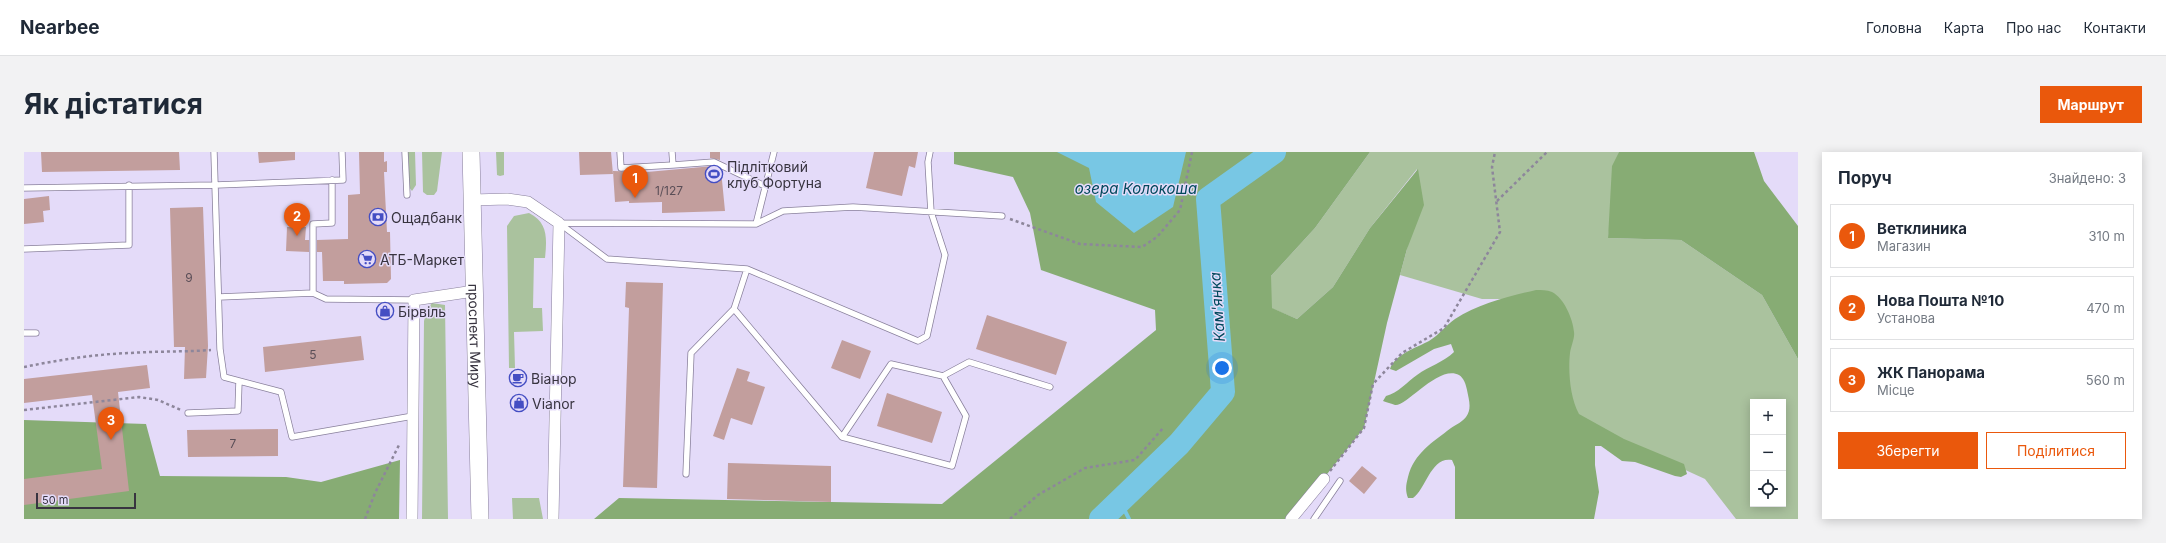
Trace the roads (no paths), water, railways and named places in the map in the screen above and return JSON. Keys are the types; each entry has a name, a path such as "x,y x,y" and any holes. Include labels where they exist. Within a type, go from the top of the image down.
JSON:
{"main road":[{"name":"проспект Миру","path":"471,152 480,519"}],"street":[{"path":"472,200 507,199 528,202 559,223 553,519"},
{"path":"412,519 413,416 421,297 474,291"},
{"path":"1291,519 1324,479"}],"lane":[{"path":"214,152 220,349 224,377 281,392 292,437 413,416"},
{"path":"24,188 129,185 216,185 343,180 342,152"},
{"path":"405,152 407,195"},
{"path":"620,152 621,168 714,162 765,186"},
{"path":"672,152 673,165"},
{"path":"756,224 774,152"},
{"path":"559,223 607,259 747,269 918,341 927,336 945,255 930,212 928,162 930,152"},
{"path":"313,293 313,224 332,223 332,180"},
{"path":"24,249 129,245 129,185"},
{"path":"559,223 756,224 783,211 854,207 1002,216"},
{"path":"686,474 691,353 734,309 747,269"},
{"path":"219,297 313,293 326,299 421,297"},
{"path":"734,309 842,437 952,466 966,416 943,376"},
{"path":"24,333 36,333"},
{"path":"842,437 891,364 943,376 969,362 1050,387"},
{"path":"188,413 238,412 238,381"},
{"path":"1314,519 1340,481"}],"water":[{"name":"озера Колокоша","path":"1057,152 1186,152 1173,207 1134,233 1096,202 1089,168"}],"waterway":[{"name":"Кам'янка","path":"1101,519 1179,444 1223,392 1208,199 1274,152"},
{"path":"1120,501 1129,519"}],"place":[{"name":"Підлітковий клуб Фортуна","path":"714,174"},
{"name":"Ветклиника","path":"635,198"},
{"name":"Ощадбанк","path":"378,217"},
{"name":"Нова Пошта №10","path":"297,236"},
{"name":"АТБ-Маркет","path":"367,259"},
{"name":"Бірвіль","path":"385,311"},
{"name":"Віанор","path":"518,378"},
{"name":"Vianor","path":"519,403"},
{"name":"ЖК Панорама","path":"111,440"}]}
